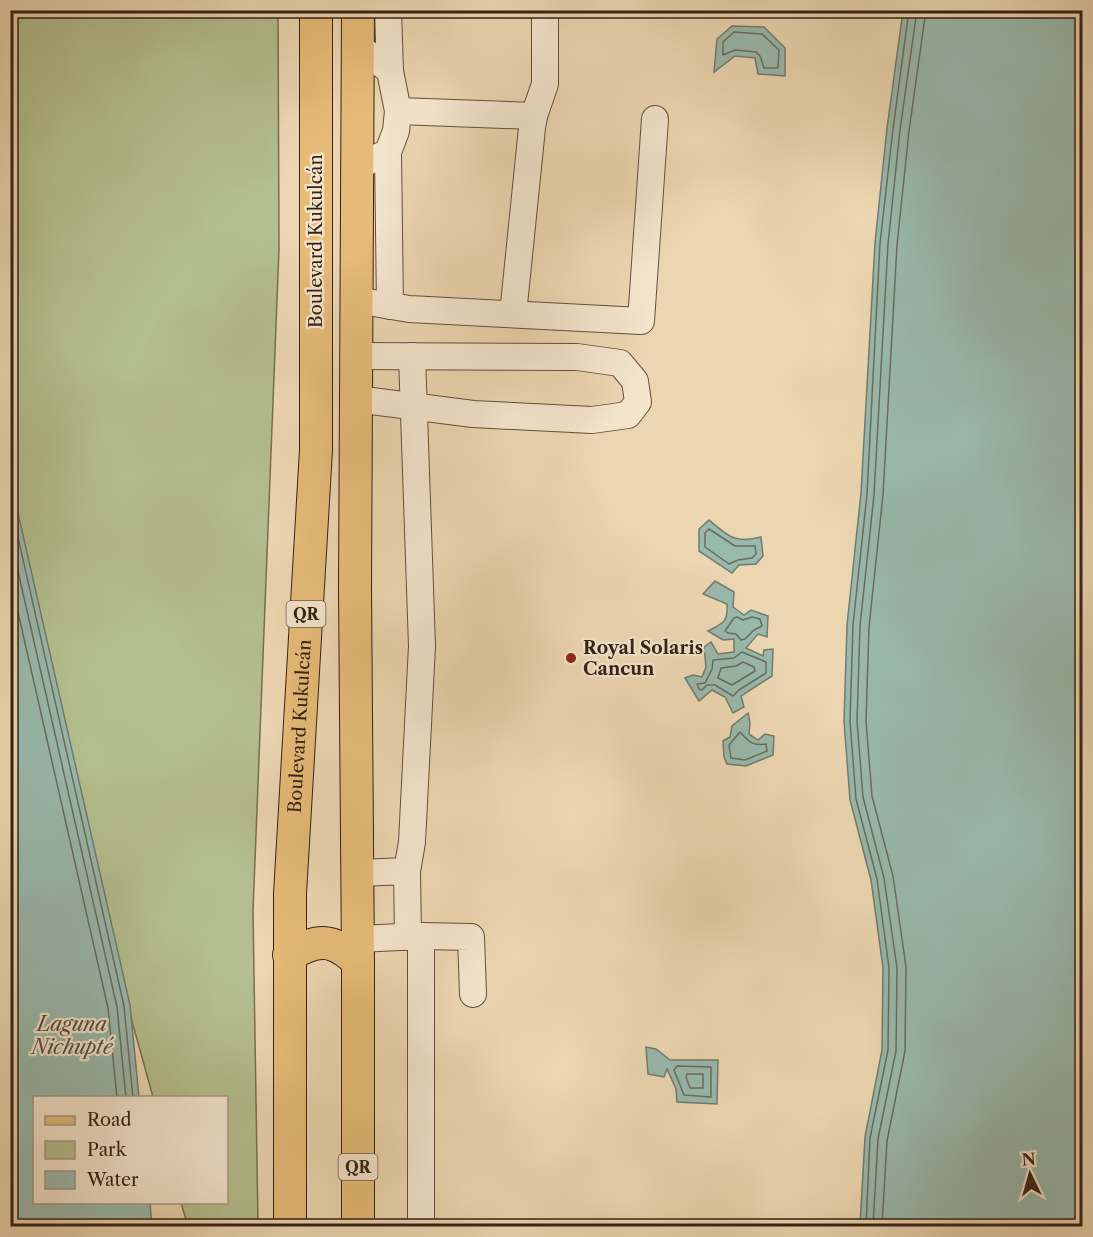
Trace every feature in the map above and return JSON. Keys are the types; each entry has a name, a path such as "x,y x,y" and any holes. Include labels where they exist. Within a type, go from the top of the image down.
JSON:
{"main road":[{"name":"Boulevard Kukulcán","path":"290,1227 290,894 316,450 316,10"},
{"name":"QR","path":"358,10 355,589 358,1227"},
{"path":"289,955 307,945 320,942 345,950 358,950"}],"lane":[{"path":"388,10 390,71 398,111 396,131 388,152 390,306"},
{"path":"513,314 534,116 545,84 545,10"},
{"path":"357,45 390,71"},
{"path":"398,111 534,116"},
{"path":"356,300 409,309 641,321 655,119"},
{"path":"357,167 388,152"},
{"path":"356,356 577,357 620,363 635,381 638,402 628,415 592,420 473,414 356,399"},
{"path":"412,356 422,646 412,842 407,872 415,936 421,1227"},
{"path":"357,873 407,872"},
{"path":"358,950 415,936 471,936 473,994"}],"green space":[{"path":"11,11 278,11 279,249 253,911 258,1226 188,1226 181,1204 228,1204 228,1096 153,1096 11,602"}],"water":[{"path":"903,11 1082,11 1082,1226 860,1226 865,1137 882,1050 883,968 871,880 850,800 844,721 847,625 861,493 875,243 887,128"},
{"path":"732,26 764,27 785,48 785,76 758,74 755,58 735,56 714,72 717,39"},
{"name":"Laguna Nichupté","path":"10,478 130,1005 139,1096 33,1096 33,1204 150,1204 152,1226 11,1226"},
{"path":"709,520 738,539 761,537 763,556 756,564 739,565 732,573 699,551 699,529"},
{"path":"715,581 734,592 733,607 744,615 751,610 768,616 767,637 758,634 746,648 763,656 764,650 773,649 772,676 741,696 744,707 733,713 725,697 712,690 699,701 685,678 693,675 702,677 706,667 704,647 711,642 718,654 734,652 734,639 723,640 708,631 724,622 727,615 727,604 703,594"},
{"path":"748,713 749,734 758,740 765,734 774,736 773,755 746,766 727,764 723,741 730,737 732,726"},
{"path":"646,1047 656,1049 670,1060 718,1060 717,1104 677,1102 676,1089 667,1069 664,1077 648,1074"}],"place":[{"name":"Royal Solaris Cancun","path":"571,658"}]}
